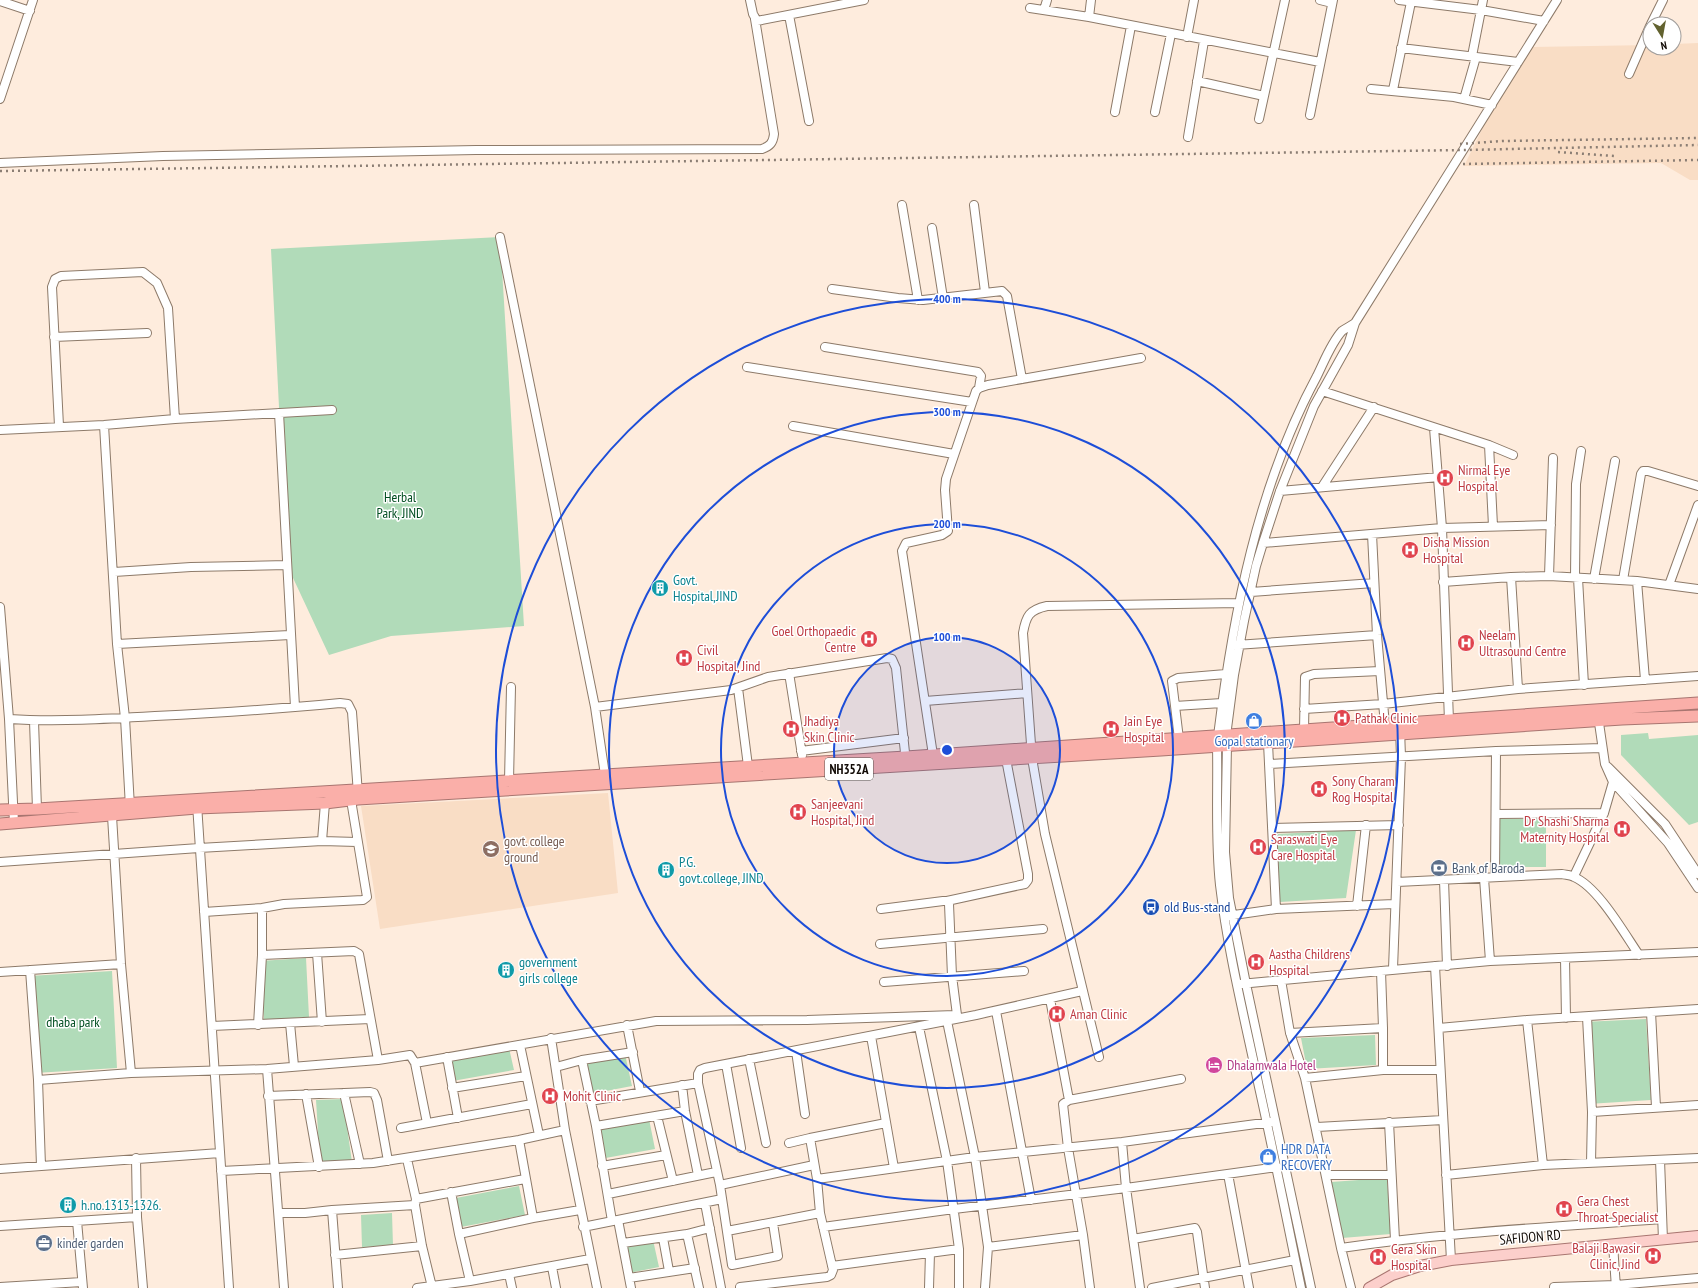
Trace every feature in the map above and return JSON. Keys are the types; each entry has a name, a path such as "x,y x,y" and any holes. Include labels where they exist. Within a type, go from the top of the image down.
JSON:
{"highway":[{"name":"NH352A","path":"197,804 325,803 355,796 509,780 748,766 804,763 1006,759 1032,753 1179,739 1268,742 1400,729 1598,716 1698,703"},
{"name":"NH352A","path":"0,810 130,809 355,796 906,761 933,755 1032,753 1222,741 1304,730 1384,725 1400,729 1449,721 1598,716 1698,716"},
{"name":"NH352A","path":"0,824 112,816 130,809"}],"main road":[{"name":"SAFIDON RD","path":"1369,1288 1392,1275 1420,1266 1451,1260 1698,1236"}],"street":[{"path":"0,99 33,0"},
{"path":"0,163 164,156 476,150 762,149 769,146 773,142 774,127 755,19 750,0"},
{"path":"755,19 757,21 864,0"},
{"path":"1044,10 1047,0"},
{"path":"1089,17 1091,0"},
{"path":"1187,37 1194,0"},
{"path":"1259,119 1285,0"},
{"path":"1310,114 1332,2 1320,0"},
{"path":"1399,0 1480,10 1544,21"},
{"path":"1464,99 1474,56 1480,10 1483,0"},
{"path":"1222,741 1250,592 1263,543 1280,491 1322,391 1348,345 1355,323 1557,0"},
{"path":"1656,16 1664,0"},
{"path":"0,1 30,11"},
{"path":"1393,90 1411,2"},
{"path":"1030,8 1089,17 1320,62"},
{"path":"789,15 809,121"},
{"path":"1115,112 1131,26"},
{"path":"1155,112 1171,34"},
{"path":"1188,138 1204,40"},
{"path":"1629,74 1642,45"},
{"path":"1401,48 1518,62"},
{"path":"1198,81 1264,96"},
{"path":"1371,89 1393,90 1464,99 1492,105"},
{"path":"902,205 918,300"},
{"path":"974,205 985,292"},
{"path":"932,228 943,298"},
{"path":"500,237 595,707 605,775"},
{"path":"58,426 52,288 55,279 61,276 143,272 157,283 168,308 175,419"},
{"path":"832,289 918,300 985,292 1005,292 1022,379"},
{"path":"1311,1288 1272,1122 1237,984 1228,916 1229,898 1225,852 1222,703 1230,644 1255,535 1283,450 1302,402 1336,341 1343,331 1355,323"},
{"path":"54,337 147,333"},
{"path":"825,348 978,372 981,376 980,388 972,402 945,485 948,531 942,535 906,543 902,548 933,755"},
{"path":"980,388 1141,358"},
{"path":"747,367 972,402"},
{"path":"1322,391 1489,445 1512,455"},
{"path":"1322,487 1374,407"},
{"path":"0,430 58,426 104,425 175,419 332,410"},
{"path":"279,413 295,707"},
{"path":"104,425 114,572 117,644 125,718 130,809"},
{"path":"793,426 954,454"},
{"path":"1434,428 1442,528 1449,721"},
{"path":"1489,445 1493,526"},
{"path":"1283,450 1295,454"},
{"path":"1581,451 1576,484 1576,578 1584,685"},
{"path":"1549,576 1553,458"},
{"path":"1594,579 1615,461"},
{"path":"1623,580 1641,474 1643,471 1648,471 1698,486"},
{"path":"1280,491 1439,477"},
{"path":"1669,585 1698,505"},
{"path":"1263,543 1442,528 1551,525"},
{"path":"1372,534 1376,635 1384,725"},
{"path":"114,572 191,567 287,565"},
{"path":"1443,582 1549,576 1637,581 1698,589"},
{"path":"1511,577 1518,689"},
{"path":"1637,581 1645,680"},
{"path":"1250,592 1374,583"},
{"path":"1099,1058 1045,834 1032,753 1023,633 1025,622 1029,614 1037,608 1047,606 1239,603"},
{"path":"0,607 9,719 12,809 14,823"},
{"path":"117,644 290,635"},
{"path":"1230,644 1240,645 1376,635"},
{"path":"595,707 738,688 761,679 789,673 892,658 896,668 906,761"},
{"path":"1304,730 1305,677 1308,675 1380,671"},
{"path":"789,673 804,763"},
{"path":"1179,739 1172,681 1174,679 1226,674"},
{"path":"1304,710 1383,704 1518,689 1698,676"},
{"path":"509,780 511,687"},
{"path":"738,688 748,766"},
{"path":"925,701 1028,692"},
{"path":"9,719 34,721 125,718 340,703 348,704 351,707 357,842 367,897 363,900 284,904 262,908 204,912"},
{"path":"1175,706 1222,703"},
{"path":"1598,716 1605,764 1612,782 1668,843 1698,888"},
{"path":"34,721 37,809"},
{"path":"1393,969 1394,904 1397,882 1401,757 1400,729"},
{"path":"801,751 904,738"},
{"path":"1268,742 1276,910"},
{"path":"1269,764 1496,751 1602,748"},
{"path":"1495,876 1496,751"},
{"path":"881,909 947,901 1025,884 1028,880 1028,874 1006,759"},
{"path":"1605,764 1665,824 1698,874"},
{"path":"1574,876 1604,813 1612,782"},
{"path":"322,841 325,803"},
{"path":"197,804 229,1288"},
{"path":"1496,814 1604,813"},
{"path":"112,816 120,964 132,1074"},
{"path":"1272,828 1399,824"},
{"path":"1357,906 1366,825"},
{"path":"0,862 322,841 357,842"},
{"path":"1397,882 1484,878 1495,876 1562,874 1574,876 1586,884 1599,898 1639,955"},
{"path":"1484,878 1490,961"},
{"path":"1444,880 1447,966"},
{"path":"947,901 950,907 952,976 957,1015"},
{"path":"1228,916 1276,910 1394,904"},
{"path":"258,1025 262,955 262,908"},
{"path":"1228,916 1246,984 1272,1122 1277,1167 1301,1288"},
{"path":"880,944 1043,929"},
{"path":"262,955 354,951 359,954 378,1060"},
{"path":"1237,984 1490,961 1698,952"},
{"path":"317,953 322,1022"},
{"path":"1565,958 1566,1018"},
{"path":"0,972 120,964"},
{"path":"1435,966 1451,1260"},
{"path":"30,970 38,1080 41,1166"},
{"path":"884,982 1024,971"},
{"path":"1380,971 1383,1028 1383,1070"},
{"path":"1281,980 1290,1033 1305,1078 1317,1127 1341,1248 1351,1288"},
{"path":"773,1223 778,1256 732,1265 720,1185 698,1083 698,1074 700,1070 976,1016 1082,991"},
{"path":"1050,999 1069,1100"},
{"path":"1439,1028 1527,1020 1698,1009"},
{"path":"996,1011 1031,1200"},
{"path":"1651,1012 1656,1107"},
{"path":"416,1063 520,1045 551,1038 656,1021 807,1020 957,1015 976,1016"},
{"path":"1587,1017 1592,1112 1592,1163"},
{"path":"212,1026 370,1019"},
{"path":"1527,1020 1543,1165"},
{"path":"947,1021 974,1157 988,1247 985,1288"},
{"path":"290,1023 294,1066"},
{"path":"628,1025 640,1092"},
{"path":"919,1027 947,1161 959,1249 959,1288"},
{"path":"1290,1033 1383,1028"},
{"path":"871,1036 894,1168"},
{"path":"551,1038 565,1130 583,1227 597,1288"},
{"path":"520,1045 539,1135"},
{"path":"796,1051 805,1114"},
{"path":"556,1067 582,1060 633,1052"},
{"path":"38,1080 132,1074 267,1069 378,1060 410,1054 416,1063 427,1123"},
{"path":"447,1057 458,1118"},
{"path":"750,1059 766,1143"},
{"path":"582,1060 608,1194 623,1244 632,1288"},
{"path":"726,1064 741,1148"},
{"path":"267,1069 268,1096 276,1168 284,1288"},
{"path":"1305,1078 1383,1070 1440,1070"},
{"path":"452,1088 526,1076"},
{"path":"1090,1288 1083,1235 1062,1108 1063,1104 1069,1100 1181,1079"},
{"path":"590,1101 698,1083"},
{"path":"682,1085 685,1111 698,1175"},
{"path":"344,1093 360,1164"},
{"path":"268,1096 374,1093 376,1096 388,1161"},
{"path":"306,1094 319,1167"},
{"path":"401,1128 532,1104"},
{"path":"1592,1112 1698,1105"},
{"path":"596,1126 685,1111"},
{"path":"657,1116 672,1180"},
{"path":"1317,1127 1443,1120"},
{"path":"816,1179 974,1157 1122,1142 1272,1122"},
{"path":"1389,1122 1395,1240"},
{"path":"789,1143 886,1123"},
{"path":"221,1171 319,1167 407,1159 519,1140 565,1130"},
{"path":"740,1287 826,1277 831,1275 832,1266 820,1213 810,1138"},
{"path":"519,1140 533,1218"},
{"path":"1122,1142 1126,1188 1140,1288"},
{"path":"0,1169 220,1152"},
{"path":"602,1166 666,1155"},
{"path":"136,1158 137,1217 143,1288"},
{"path":"1446,1175 1543,1165 1698,1158"},
{"path":"407,1159 422,1246 432,1287"},
{"path":"1660,1160 1663,1240"},
{"path":"720,1185 814,1165"},
{"path":"823,1227 1277,1167"},
{"path":"608,1194 716,1172"},
{"path":"1228,1174 1249,1288"},
{"path":"1326,1175 1391,1175"},
{"path":"279,1212 305,1213 415,1202 451,1192 525,1179"},
{"path":"451,1192 470,1281"},
{"path":"583,1227 722,1199"},
{"path":"705,1203 718,1288"},
{"path":"332,1210 338,1288"},
{"path":"459,1234 533,1218 580,1210"},
{"path":"727,1231 820,1213"},
{"path":"0,1226 137,1217"},
{"path":"1341,1248 1395,1240 1449,1235 1662,1219"},
{"path":"0,1287 82,1285 77,1221"},
{"path":"623,1244 687,1234 710,1228"},
{"path":"1133,1239 1195,1228 1205,1288"},
{"path":"687,1234 699,1288"},
{"path":"988,1247 1083,1235"},
{"path":"663,1238 670,1271"},
{"path":"1613,1244 1616,1286"},
{"path":"335,1255 422,1246"},
{"path":"832,1266 959,1249"},
{"path":"929,1288 930,1253"},
{"path":"417,1288 470,1281 590,1259"},
{"path":"1152,1288 1295,1260"},
{"path":"552,1267 556,1288"},
{"path":"629,1278 695,1268"},
{"path":"509,1274 512,1288"},
{"path":"1554,1287 1616,1286 1698,1278"}],"shaded area":[{"path":"1698,43 1698,180 1690,180 1661,163 1464,166 1493,107 1532,47 1642,45 1642,56 1682,56 1682,44"},
{"name":"govt. college ground","path":"608,793 618,893 380,929 361,806"}],"green space":[{"name":"Herbal Park, JIND","path":"500,237 524,626 391,636 329,655 287,565 271,249"},
{"path":"1648,733 1649,739 1698,735 1698,822 1689,825 1621,755 1621,735"},
{"path":"1491,819 1546,819 1546,867 1491,867"},
{"path":"1356,830 1346,898 1280,902 1277,834"},
{"path":"306,958 309,1017 264,1020 260,961"},
{"name":"dhaba park","path":"112,971 117,1068 35,1073 29,976"},
{"path":"1646,1019 1651,1100 1588,1104 1583,1022"},
{"path":"1375,1035 1376,1065 1307,1069 1301,1038"},
{"path":"509,1048 514,1070 447,1082 443,1060"},
{"path":"625,1054 632,1086 585,1095 579,1063"},
{"path":"343,1099 352,1162 320,1164 316,1100"},
{"path":"649,1119 655,1149 600,1159 595,1128"},
{"path":"1387,1178 1391,1234 1342,1238 1331,1182"},
{"path":"519,1186 525,1215 461,1227 456,1198"},
{"path":"392,1213 393,1246 362,1247 361,1215"},
{"path":"653,1240 659,1267 629,1273 623,1246"}],"railway":[{"path":"1460,144 1502,141 1698,138"},
{"path":"0,171 1465,150 1698,145"},
{"path":"1558,152 1614,156"},
{"path":"1463,164 1698,160"}],"place":[{"name":"Nirmal Eye Hospital","path":"1445,478"},
{"name":"Disha Mission Hospital","path":"1410,550"},
{"name":"Govt. Hospital,JIND","path":"660,588"},
{"name":"Goel Orthopaedic Centre","path":"869,639"},
{"name":"Neelam Ultrasound Centre","path":"1466,643"},
{"name":"Civil Hospital, Jind","path":"684,658"},
{"name":"Pathak Clinic","path":"1342,718"},
{"name":"Gopal stationary","path":"1254,721"},
{"name":"Jhadiya Skin Clinic","path":"791,729"},
{"name":"Jain Eye Hospital","path":"1111,729"},
{"name":"Sony Charam Rog Hospital","path":"1319,789"},
{"name":"Sanjeevani Hospital, Jind","path":"798,812"},
{"name":"Dr Shashi Sharma Maternity Hospital","path":"1622,829"},
{"name":"Saraswati Eye Care Hospital","path":"1258,847"},
{"name":"govt. college ground","path":"491,849"},
{"name":"Bank of Baroda","path":"1439,868"},
{"name":"P.G. govt.college, JIND","path":"666,870"},
{"name":"old Bus-stand","path":"1151,907"},
{"name":"Aastha Childrens Hospital","path":"1256,962"},
{"name":"government girls college","path":"506,970"},
{"name":"Aman Clinic","path":"1057,1014"},
{"name":"Dhalamwala Hotel","path":"1214,1065"},
{"name":"Mohit Clinic","path":"550,1096"},
{"name":"HDR DATA RECOVERY","path":"1268,1157"},
{"name":"h.no.1313-1326.","path":"68,1205"},
{"name":"Gera Chest Throat Specialist","path":"1564,1209"},
{"name":"kinder garden","path":"44,1243"},
{"name":"Balaji Bawasir Clinic, Jind","path":"1653,1256"},
{"name":"Gera Skin Hospital","path":"1378,1257"}]}
